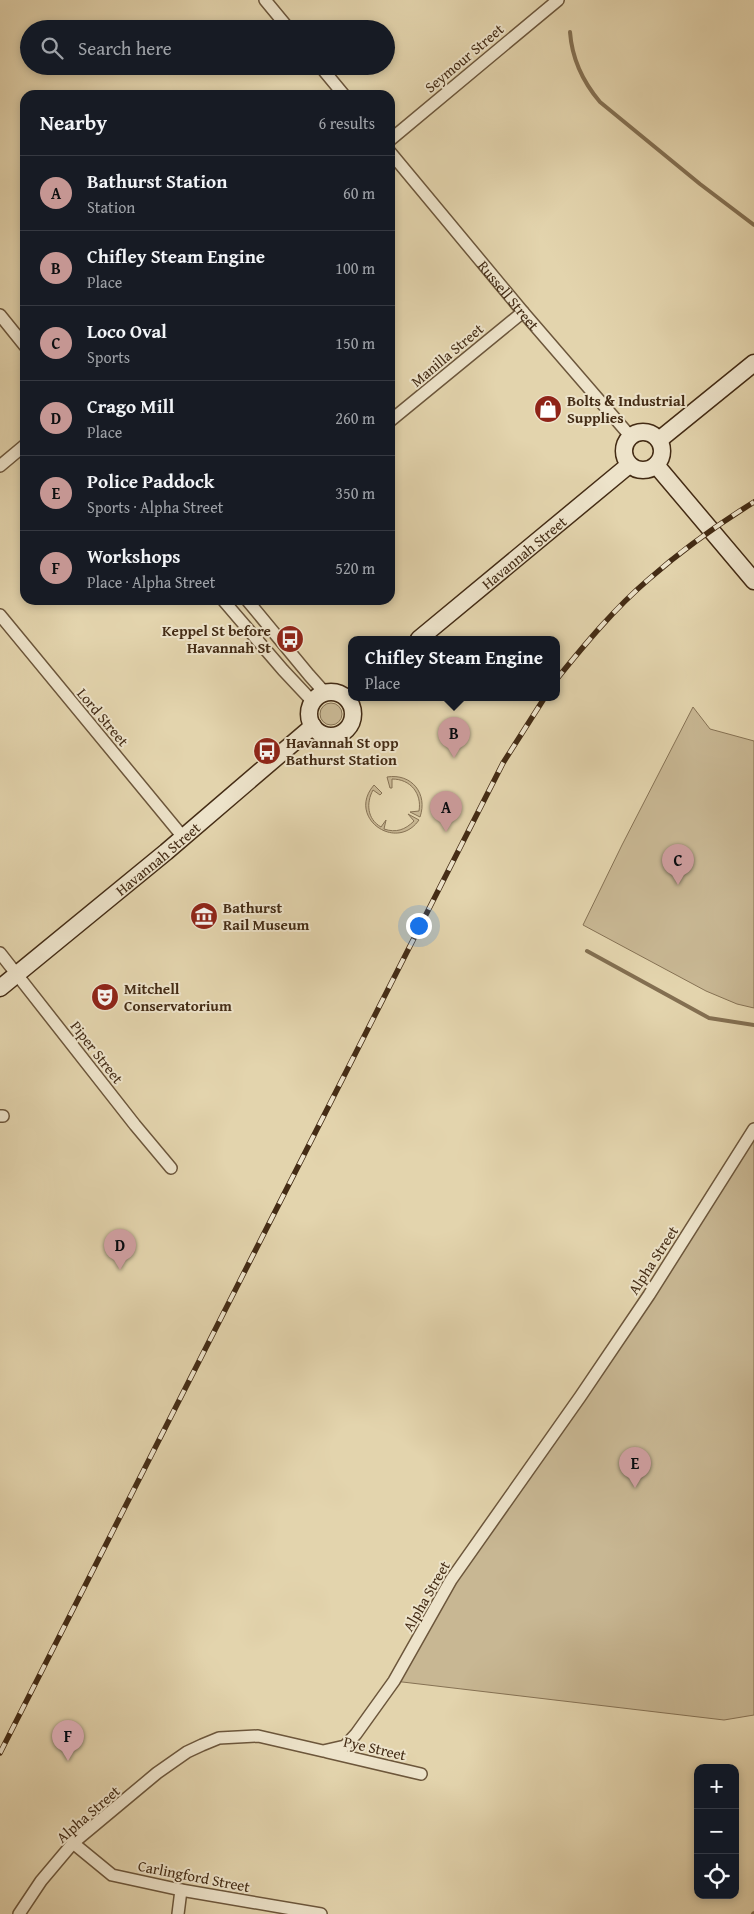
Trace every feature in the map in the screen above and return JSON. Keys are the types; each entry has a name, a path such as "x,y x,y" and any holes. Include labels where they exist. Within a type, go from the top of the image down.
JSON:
{"street":[{"path":"265,0 282,20"},
{"name":"Seymour Street","path":"395,136 558,0"},
{"path":"327,75 340,90"},
{"name":"Russell Street","path":"395,158 523,312 631,437"},
{"name":"Manilla Street","path":"395,417 523,312"},
{"path":"0,315 20,340"},
{"path":"658,440 754,363"},
{"path":"640,432 646,432 655,436 661,444 662,456 656,465 646,470 629,464 625,449 631,437 640,432"},
{"path":"0,466 20,449"},
{"name":"Havannah Street","path":"423,636 629,464"},
{"path":"656,465 754,581"},
{"path":"228,605 243,624 319,698"},
{"path":"252,605 309,675 319,698"},
{"path":"243,624 258,612"},
{"name":"Lord Street","path":"0,615 184,837"},
{"path":"348,696 334,693 319,698 310,708 309,717 313,726 317,731 328,736 341,734 352,717 350,701"},
{"name":"Havannah Street","path":"0,988 184,837 313,726"},
{"name":"Piper Street","path":"0,953 135,1126 171,1168"},
{"name":"Alpha Street","path":"19,1914 41,1881 73,1844 157,1773 187,1752 219,1738 258,1736 324,1751 346,1746 394,1681 451,1580 643,1303 754,1129"},
{"name":"Pye Street","path":"324,1751 420,1774"},
{"name":"Carlingford Street","path":"73,1844 112,1875 181,1890 321,1914"},
{"path":"178,1914 181,1890"}],"shaded area":[{"path":"331,703 339,706 342,714 339,722 331,725 323,722 320,714 323,706"},
{"path":"693,707 710,729 754,741 754,1008 737,1004 706,991 583,925"},
{"path":"387,777 404,778 416,787 422,800 420,817 410,812 419,811 419,799 414,789 405,782 392,779 392,788 390,788"},
{"path":"374,785 382,793 380,795 373,790 369,800 370,815 376,824 381,827 386,820 384,829 396,831 404,829 414,821 408,814 419,820 409,829 398,833 387,832 377,827 370,819 366,809 367,797"},
{"path":"754,1129 754,1715 724,1720 394,1681 451,1580"}],"waterway":[{"path":"570,32 573,52 579,70 600,102 700,184 754,225"},
{"path":"587,951 709,1018 754,1025"}],"railway":[{"path":"560,675 636,590 687,548 754,502"},
{"path":"0,1753 503,763 542,701"}],"place":[{"name":"Bolts & Industrial Supplies","path":"548,409"},
{"name":"Keppel St before Havannah St","path":"290,639"},
{"name":"Havannah St opp Bathurst Station","path":"267,751"},
{"name":"Chifley Steam Engine","path":"454,758"},
{"name":"Bathurst Station","path":"446,832"},
{"name":"Loco Oval","path":"678,885"},
{"name":"Bathurst Rail Museum","path":"204,916"},
{"name":"Mitchell Conservatorium","path":"105,997"},
{"name":"Crago Mill","path":"120,1270"},
{"name":"Police Paddock","path":"635,1488"},
{"name":"Workshops","path":"68,1761"}]}
